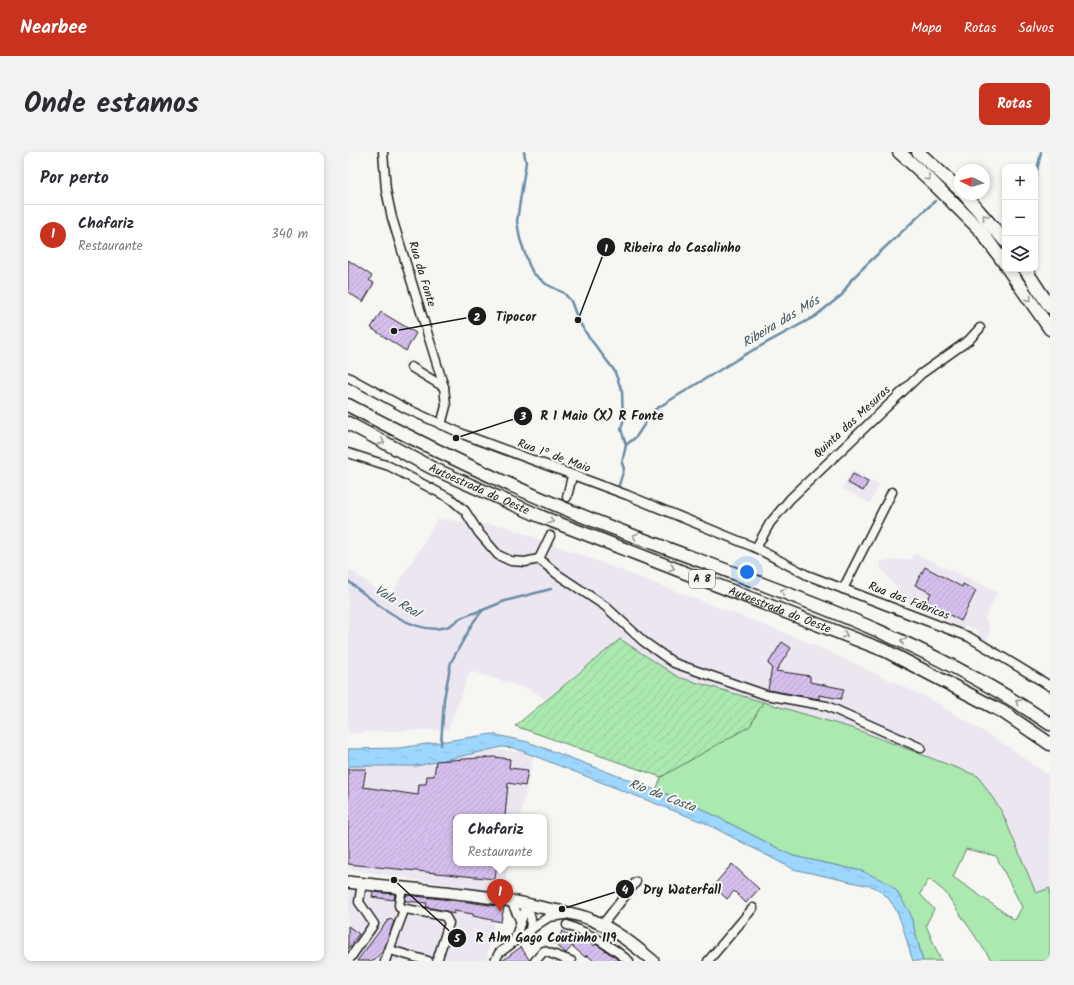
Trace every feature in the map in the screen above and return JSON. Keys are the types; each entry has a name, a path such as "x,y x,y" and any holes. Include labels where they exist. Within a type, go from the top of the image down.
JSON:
{"highway":[{"path":"899,152 930,180 981,231 1002,260"},
{"path":"918,152 954,185"},
{"path":"969,200 1002,238"},
{"path":"1010,272 1050,329"},
{"path":"1027,272 1050,307"},
{"name":"Autoestrada do Oeste","path":"348,405 436,451 546,501 625,533 760,582 894,636 1013,698 1050,724"},
{"name":"Autoestrada do Oeste","path":"348,423 432,468 542,517 886,651 1003,712 1050,744"}],"main road":[{"path":"348,882 470,894 577,915 602,925 628,941 653,961"}],"street":[{"name":"Rua da Fonte","path":"383,152 386,190 392,218 444,387 446,406 441,425"},
{"name":"Quinta das Mesuras","path":"756,548 770,524 790,498 921,374 969,340 980,328"},
{"path":"411,367 444,387"},
{"name":"Rua 1º de Maio","path":"348,377 405,408 441,425 572,476 627,495 756,548"},
{"path":"348,453 389,466 451,499 465,511 479,533 498,555 511,561 525,562 539,559"},
{"path":"567,497 572,476"},
{"path":"843,589 892,492"},
{"path":"539,559 550,536"},
{"name":"Rua das Fábricas","path":"756,548 788,566 843,589 969,637 1050,686"},
{"path":"539,559 557,574 601,603 643,641 674,663 766,695 827,706 845,712 921,748"},
{"path":"969,637 972,629"},
{"path":"602,925 636,882"},
{"path":"348,961 374,924 358,902 362,884"},
{"path":"402,887 399,905 400,908 404,910 445,916 448,919 449,922 437,961"},
{"path":"511,901 520,920"},
{"path":"514,941 520,920 527,904"},
{"path":"527,904 531,919 530,931"},
{"path":"708,961 753,908"},
{"path":"385,961 404,910"},
{"path":"494,961 499,952 549,917 577,915"},
{"path":"567,925 592,935 610,945 629,961"},
{"path":"390,950 428,961"},
{"path":"536,961 544,951 572,961"}],"shaded area":[{"path":"852,470 879,485 870,503 842,488"},
{"path":"438,519 504,526 775,629 836,655 932,700 1013,750 1050,776 1050,888 1036,893 1002,812 978,776 855,729 678,677 620,639 545,699 532,690 470,671 448,730 348,733 348,569 389,598"},
{"path":"914,553 997,592 985,618 990,631 987,640 979,637 978,631 965,625 961,628 910,604 881,569 880,561 911,559"},
{"path":"473,748 534,753 521,814 453,814 453,866 508,866 502,893 348,869 348,762"},
{"path":"348,888 480,899 478,918 494,922 486,961 348,961"}],"green space":[{"path":"620,639 678,677 763,702 750,726 661,777 515,726"},
{"path":"763,702 855,729 978,776 1002,812 1036,893 1050,888 1050,961 992,961 945,892 929,879 920,894 934,909 926,925 941,961 923,961 910,913 862,871 793,856 690,803 656,790 661,777 750,726","holes":["966,849 996,856 1022,907 1015,920 953,877"]}],"water":[{"name":"Rio da Costa","path":"492,734 528,742 690,803 793,856 862,871 888,883 896,890 910,913 923,961 913,961 904,930 895,909 890,900 874,887 793,869 705,823 514,748 502,747 417,766 348,766 348,749 400,748"}],"building":[{"path":"348,260 372,276 369,280 374,283 363,302 348,292"},
{"path":"381,312 416,333 406,351 371,328"},
{"path":"853,474 868,482 863,491 848,483"},
{"path":"925,567 962,587 963,584 976,591 961,621 926,602 931,593 915,585"},
{"path":"782,642 791,648 776,671 810,676 810,682 844,689 841,699 819,695 819,699 768,690 772,667 768,664"},
{"path":"494,757 510,759 509,768 528,770 525,786 508,783 505,814 453,814 453,866 497,866 495,879 348,864 348,769 366,769 363,787 418,795 419,784 426,784 427,776 434,776 436,761"},
{"path":"732,864 759,889 746,903 734,891 727,899 713,886"},
{"path":"373,892 395,894 394,900 372,897"},
{"path":"406,895 504,907 501,922 473,916 473,914 454,911 454,914 426,907 427,903 405,901"},
{"path":"391,919 394,922 383,951 373,961 357,961 388,920"},
{"path":"348,926 359,934 348,949"},
{"path":"563,931 576,942 566,953 553,942"},
{"path":"580,936 594,946 596,944 620,961 594,961 587,955 585,957 572,946"},
{"path":"521,947 530,961 502,961"}],"waterway":[{"path":"524,152 526,162 517,221 520,239 529,265 533,273 546,284 564,293 571,301 578,320 588,336 614,370 622,391 623,422 621,429 626,445 622,463 624,469 619,485"},
{"name":"Ribeira das Mós","path":"1038,166 1041,152"},
{"name":"Ribeira das Mós","path":"626,445 636,437 654,410 746,354 814,317 842,295 851,280 935,201"},
{"name":"Vala Real","path":"348,581 381,607 407,622 420,627 433,629 446,627 459,619 482,610"},
{"path":"441,745 444,699 451,662 474,621 483,610 505,601 551,589"}],"tunnel":[{"path":"550,536 567,497"}],"place":[{"name":"Ribeira do Casalinho","path":"578,320"},
{"name":"Tipocor","path":"394,331"},
{"name":"R 1 Maio (X) R Fonte","path":"456,438"},
{"name":"R Alm Gago Coutinho 119","path":"394,880"},
{"name":"Dry Waterfall","path":"562,909"},
{"name":"Chafariz","path":"500,912"}]}
